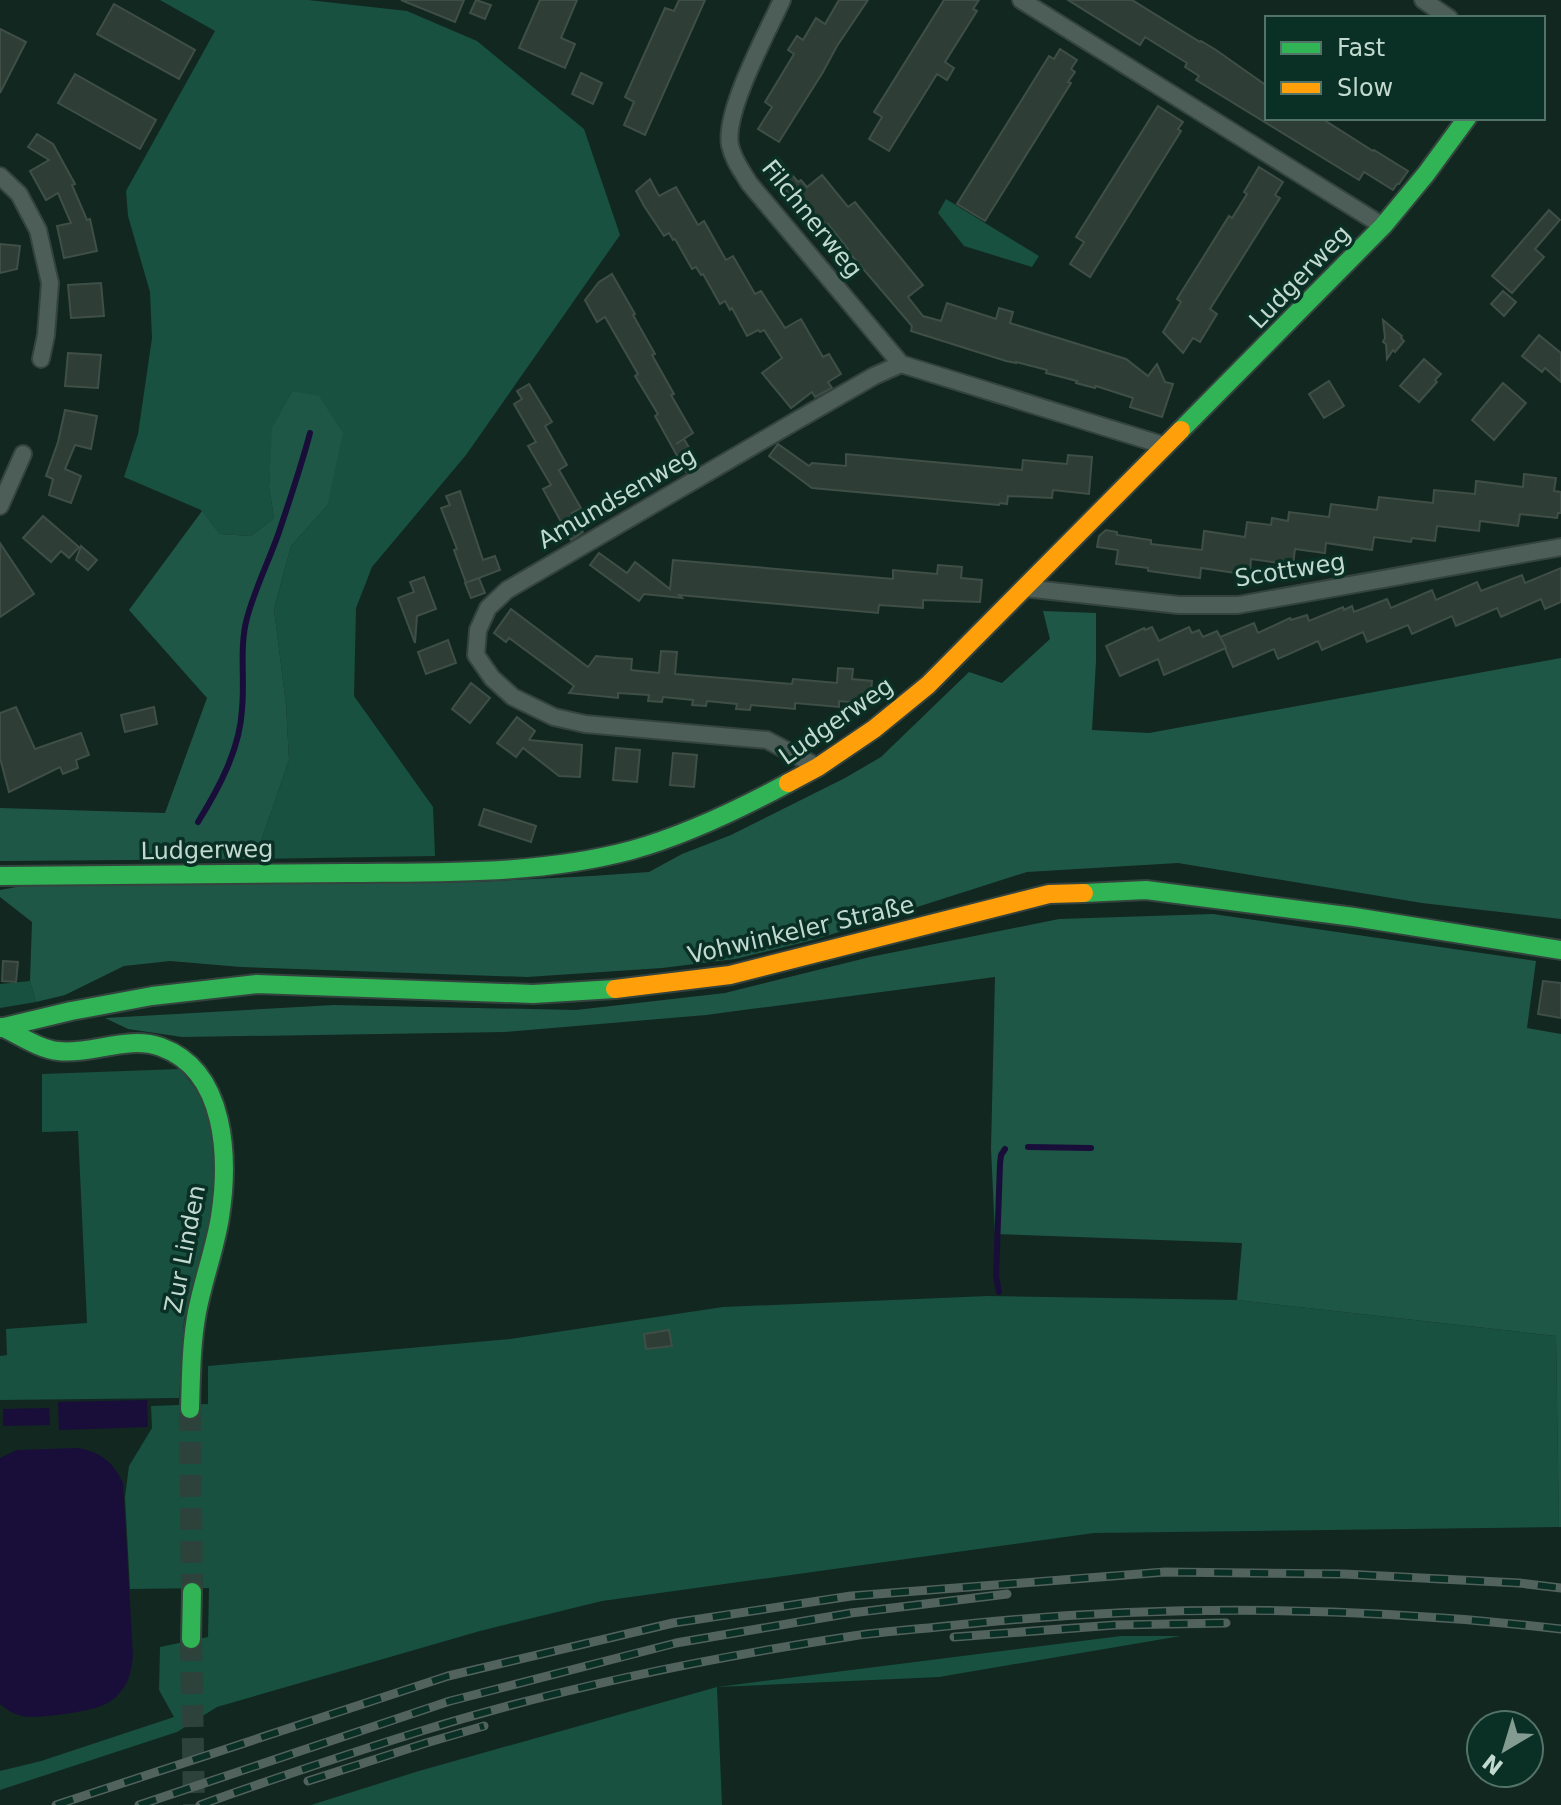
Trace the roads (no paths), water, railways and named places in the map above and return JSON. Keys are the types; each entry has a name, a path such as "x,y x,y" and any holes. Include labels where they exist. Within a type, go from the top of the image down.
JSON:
{"street":[{"name":"Filchnerweg","path":"782,0 735,109 730,132 735,161 749,183 901,364"},
{"path":"1021,0 1383,226"},
{"path":"1423,0 1446,16"},
{"name":"Ludgerweg","path":"0,876 497,871 631,850 741,809 818,767 874,729 928,685 1383,226 1466,120"},
{"path":"0,176 19,194 38,230 50,283 41,359"},
{"path":"901,364 1166,446"},
{"name":"Amundsenweg","path":"818,767 767,740 585,724 554,717 513,697 492,678 476,655 478,630 488,608 507,590 874,376 901,364"},
{"path":"0,506 23,454"},
{"name":"Scottweg","path":"1024,588 1179,605 1238,605 1561,547"},
{"name":"Vohwinkeler Straße","path":"1,1027 152,996 257,984 533,994 634,988 730,975 1049,894 1097,891 1146,890 1354,917 1561,950"},
{"name":"Zur Linden","path":"1,1027 56,1051 138,1043 158,1046 179,1055 189,1064 206,1084 215,1102 222,1142 220,1216 197,1307 190,1409"},
{"path":"191,1639 192,1592"}],"waterway":[{"path":"198,822 221,782 233,753 242,709 243,640 247,618 279,532 310,433"},
{"path":"1028,1147 1091,1148"},
{"path":"999,1292 996,1276 1000,1164 1005,1149"}],"tunnel":[{"path":"190,1409 192,1592"},
{"path":"191,1639 194,1805"}],"railway":[{"path":"56,1805 448,1676 673,1623 851,1596 1165,1572 1344,1574 1561,1588"},
{"path":"139,1805 450,1701 676,1643 851,1613 1007,1594"},
{"path":"200,1805 471,1716 579,1688 688,1664 866,1634 1032,1618 1259,1610 1410,1616 1561,1629"},
{"path":"954,1637 1115,1625 1226,1623"},
{"path":"308,1781 484,1726"}]}
